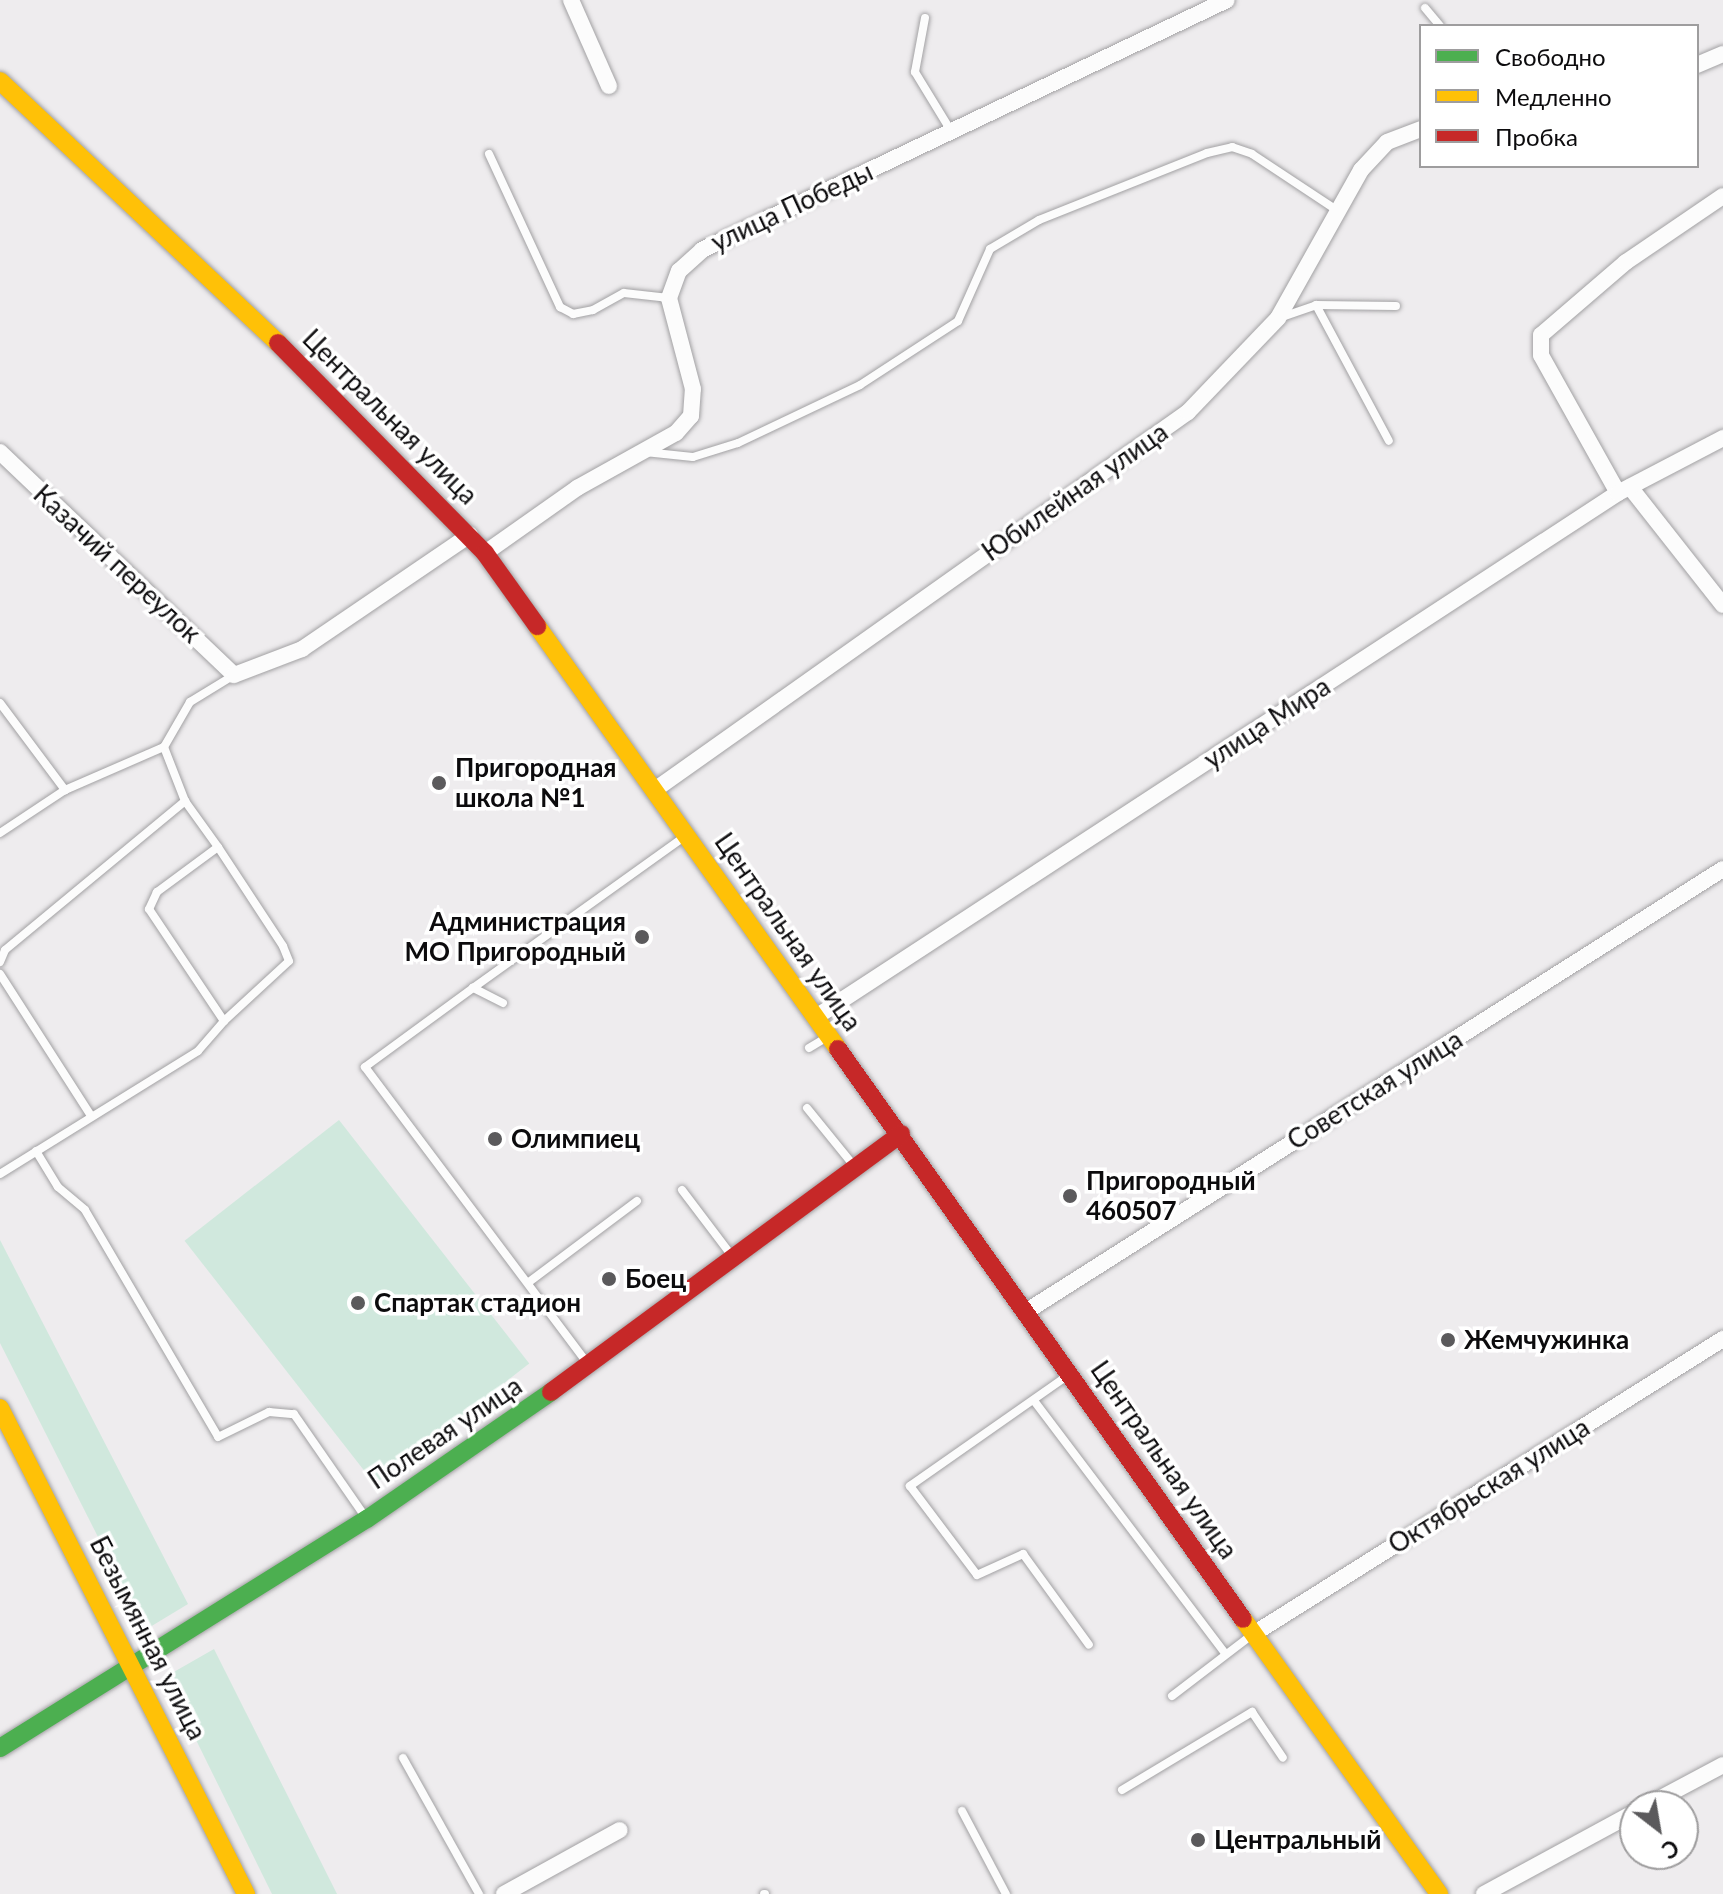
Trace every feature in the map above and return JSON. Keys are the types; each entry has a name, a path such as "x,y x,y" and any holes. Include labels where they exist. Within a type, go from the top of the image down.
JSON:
{"street":[{"path":"571,0 609,86"},
{"name":"улица Победы","path":"669,298 679,271 702,250 1227,0"},
{"path":"1699,64 1723,54"},
{"name":"Центральная улица","path":"0,81 201,266 485,553 656,789 1439,1894"},
{"name":"Юбилейная улица","path":"656,789 1188,412 1278,318 1338,211 1387,142 1419,130"},
{"path":"1723,196 1590,289 1541,335 1541,355 1624,490 1723,605"},
{"path":"485,553 643,452 691,416 693,389 669,298"},
{"name":"улица Мира","path":"816,1017 1624,490 1723,438"},
{"name":"Казачий переулок","path":"0,452 234,675"},
{"path":"234,675 302,649 470,535"},
{"name":"Советская улица","path":"1027,1311 1723,869"},
{"name":"Полевая улица","path":"0,1748 135,1667 367,1519 589,1366 901,1134"},
{"name":"Октябрьская улица","path":"1255,1633 1723,1339"},
{"name":"Безымянная улица","path":"0,1408 135,1667 246,1894"},
{"path":"1676,1790 1723,1765"},
{"path":"1484,1894 1619,1821"},
{"path":"504,1894 620,1830"}],"lane":[{"path":"1425,8 1438,24"},
{"path":"925,18 913,61 951,131"},
{"path":"643,452 693,457 723,447 860,385 958,321 990,249 1039,220 1207,153 1232,147 1252,154 1338,211"},
{"path":"489,154 560,307 593,310 624,293 669,298"},
{"path":"1278,318 1316,305 1396,306"},
{"path":"1316,305 1389,441"},
{"path":"0,833 65,790 164,747 190,702 234,675"},
{"path":"0,703 65,790"},
{"path":"0,1174 198,1051 224,1021 289,961 218,847 185,801 164,747"},
{"path":"0,962 5,950 185,801"},
{"path":"589,1366 365,1067 688,834"},
{"path":"218,847 157,892 149,909 224,1021"},
{"path":"0,974 91,1116"},
{"path":"473,988 503,1003"},
{"path":"809,1048 830,1036"},
{"path":"807,1108 855,1168"},
{"path":"36,1151 58,1187 85,1210 218,1437 269,1412 294,1414 367,1519"},
{"path":"682,1190 734,1260"},
{"path":"529,1282 637,1201"},
{"path":"1070,1373 1035,1402 910,1486 977,1575 1023,1554 1089,1645"},
{"path":"1035,1402 1224,1652"},
{"path":"1172,1696 1224,1652 1255,1633"},
{"path":"1122,1790 1252,1712 1283,1758"},
{"path":"403,1758 479,1894"},
{"path":"962,1811 1006,1894"}],"green space":[{"name":"Спартак стадион","path":"339,1120 529,1363 375,1484 185,1241"},
{"path":"0,1240 188,1604 145,1630 0,1343"},
{"path":"214,1649 337,1894 272,1894 165,1677"}],"traffic: fast":[{"path":"0,1748 367,1519 551,1392"}],"traffic: slow":[{"path":"0,81 278,343"},
{"path":"537,626 838,1049"},
{"path":"0,1408 246,1894"},
{"path":"1243,1619 1439,1894"}],"traffic: jam":[{"path":"278,343 485,553 537,626"},
{"path":"838,1049 1243,1619"},
{"path":"551,1392 901,1134"}],"place":[{"name":"Пригородная школа №1","path":"439,783"},
{"name":"Администрация МО Пригородный","path":"642,937"},
{"name":"Олимпиец","path":"495,1139"},
{"name":"Пригородный 460507","path":"1070,1196"},
{"name":"Боец","path":"609,1279"},
{"name":"Спартак стадион","path":"358,1303"},
{"name":"Жемчужинка","path":"1448,1340"},
{"name":"Центральный","path":"1198,1840"}]}
